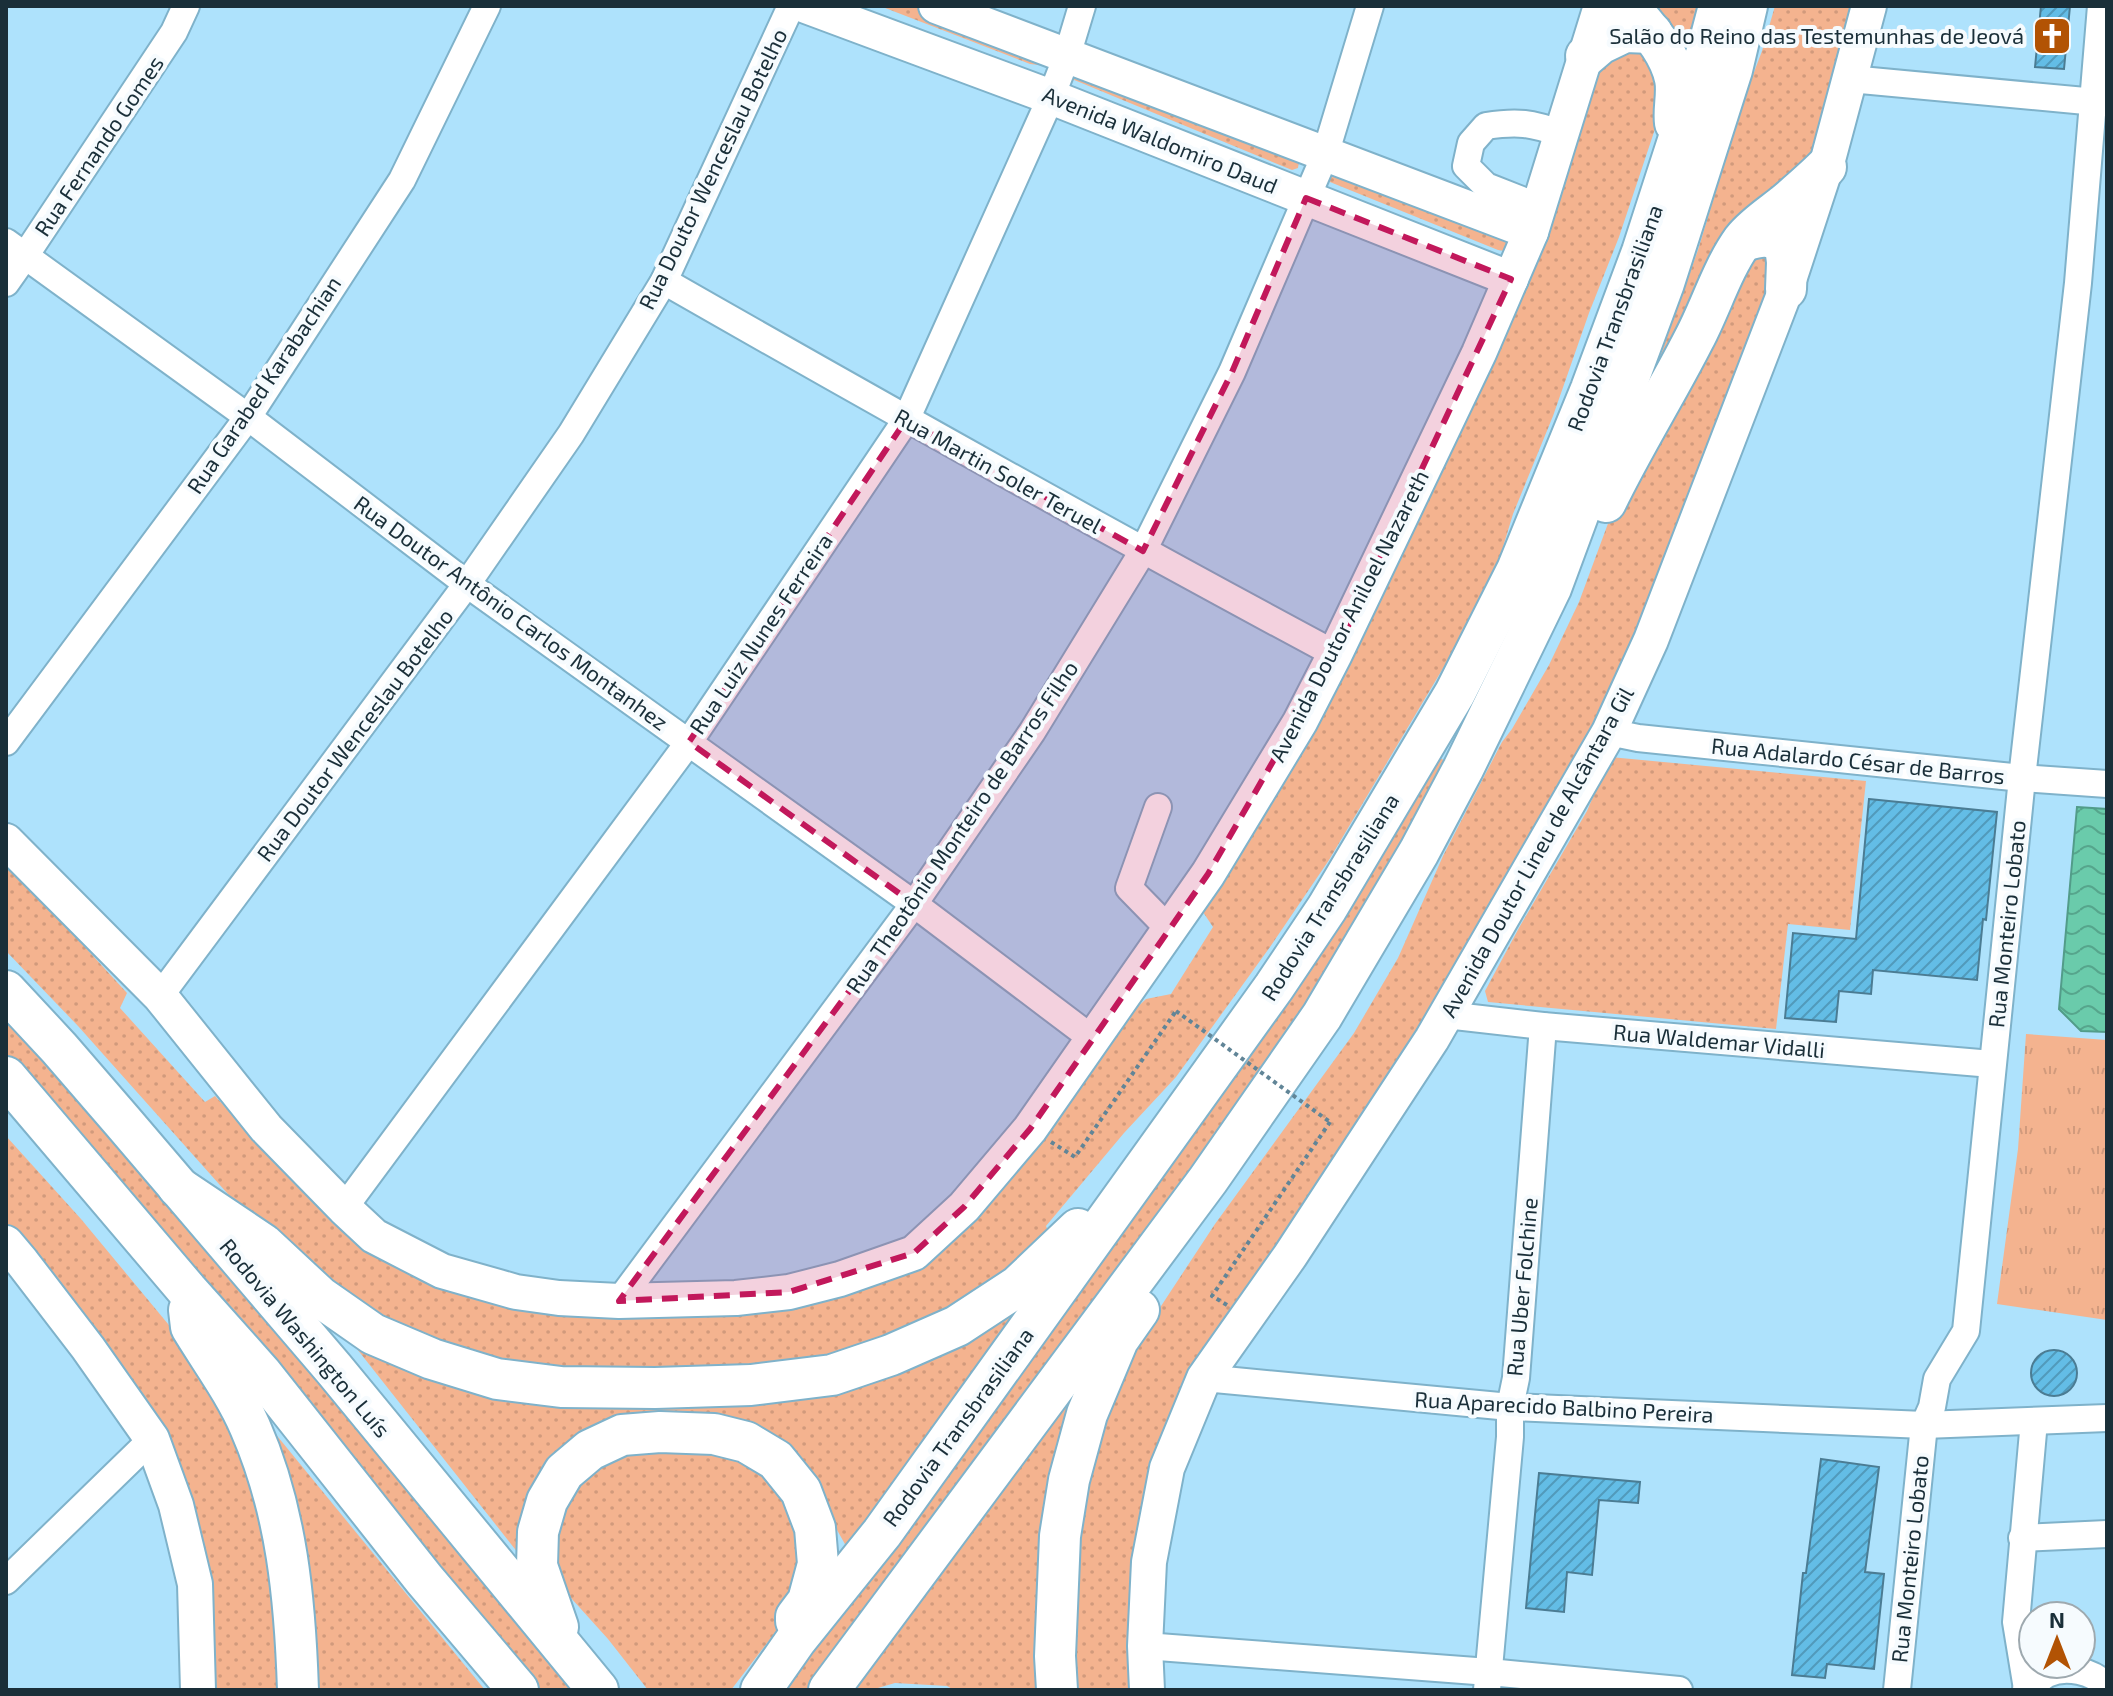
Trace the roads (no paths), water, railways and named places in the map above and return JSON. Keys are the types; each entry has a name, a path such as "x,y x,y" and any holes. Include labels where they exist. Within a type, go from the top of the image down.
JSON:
{"highway":[{"name":"Rodovia Transbrasiliana","path":"761,1690 796,1640 882,1533 1274,987 1327,908 1455,693 1517,570 1585,403 1642,252 1719,6"},
{"name":"Rodovia Transbrasiliana","path":"829,1690 1208,1180 1322,1016 1419,852 1551,588 1664,283 1732,70 1747,6"},
{"path":"1586,56 1640,20 1667,56 1676,82 1673,110 1678,142"},
{"path":"1551,588 1577,564 1620,472 1709,311 1731,259 1752,230 1826,167"},
{"path":"1743,241 1766,235 1785,246 1786,289"},
{"name":"Rodovia Washington Luís","path":"6,991 59,1048 334,1369 598,1690"},
{"path":"6,1077 261,1373 424,1579 518,1690"},
{"path":"178,1187 263,1244 320,1297 373,1334 432,1359 497,1379 561,1387 655,1388 751,1385 832,1375 891,1355 957,1326 1018,1286 1074,1233 1115,1186 1145,1166"},
{"path":"1057,1690 1055,1656 1060,1536 1069,1480 1087,1414 1118,1340 1177,1256 1208,1180"},
{"path":"187,1290 191,1327 249,1424 263,1458 290,1568 298,1690"},
{"path":"567,1654 537,1566 538,1532 547,1501 564,1472 590,1450 622,1435 660,1432 714,1434 746,1442 776,1460 801,1491 815,1528 818,1564 808,1601 796,1617 796,1640"}],"main road":[{"name":"Avenida Waldomiro Daud","path":"806,6 1051,97 1511,279"},
{"name":"Avenida Waldomiro Daud","path":"936,6 1325,155 1535,220"},
{"name":"Avenida Doutor Aniloel Nazareth","path":"6,841 160,996 266,1128 344,1208 374,1236 442,1271 516,1292 559,1298 619,1301 736,1298 789,1292 840,1279 914,1253 964,1207 1030,1129 1208,874 1300,722 1479,353 1511,279 1535,220 1601,6"},
{"name":"Avenida Doutor Lineu de Alcântara Gil","path":"1147,1690 1145,1646 1149,1562 1167,1468 1204,1378 1290,1256 1446,1015 1609,732 1651,640 1786,289 1826,167 1869,6"},
{"path":"11,1261 88,1348 152,1439 176,1505 195,1584 198,1690"}],"street":[{"name":"Rua Fernando Gomes","path":"6,283 16,249 174,32 186,6"},
{"name":"Rua Garabed Karabachian","path":"6,742 248,417 402,180 487,6"},
{"name":"Rua Doutor Wenceslau Botelho","path":"160,996 467,584 571,434 664,281 791,6"},
{"name":"Rua Luiz Nunes Ferreira","path":"344,1208 689,742 906,420 1051,97 1082,6"},
{"name":"Rua Theotônio Monteiro de Barros Filho","path":"619,1301 914,904 1032,732 1143,551 1232,372 1325,155 1370,6"},
{"name":"Rua Monteiro Lobato","path":"1897,1690 1924,1425 1932,1407 1937,1379 1966,1331 2022,778 2100,102 2101,6"},
{"path":"1850,79 2100,102"},
{"path":"1535,220 1486,186 1466,166 1471,143 1486,126 1511,122 1531,123 1562,134"},
{"name":"Rua Doutor Antônio Carlos Montanhez","path":"16,249 248,417 467,584 914,904 1094,1040"},
{"name":"Rua Martin Soler Teruel","path":"664,281 906,420 1335,654"},
{"name":"Rua Adalardo César de Barros","path":"1609,732 1638,738 2107,784"},
{"path":"1158,807 1129,888 1169,929"},
{"name":"Rua Waldemar Vidalli","path":"1446,1015 1992,1064"},
{"name":"Rua Uber Folchine","path":"1488,1681 1510,1437 1510,1407 1516,1378 1543,1026"},
{"name":"Rua Aparecido Balbino Pereira","path":"1204,1378 1510,1407 1924,1425 2107,1418"},
{"path":"2018,1600 2034,1421"},
{"path":"6,1581 152,1439"},
{"path":"2022,1538 2107,1534"},
{"path":"1145,1646 1488,1681 1679,1690"}],"water":[{"path":"2077,807 2107,809 2107,1032 2081,1031 2059,1009"}],"place":[{"name":"Salão do Reino das Testemunhas de Jeová","path":"2052,36"}]}
